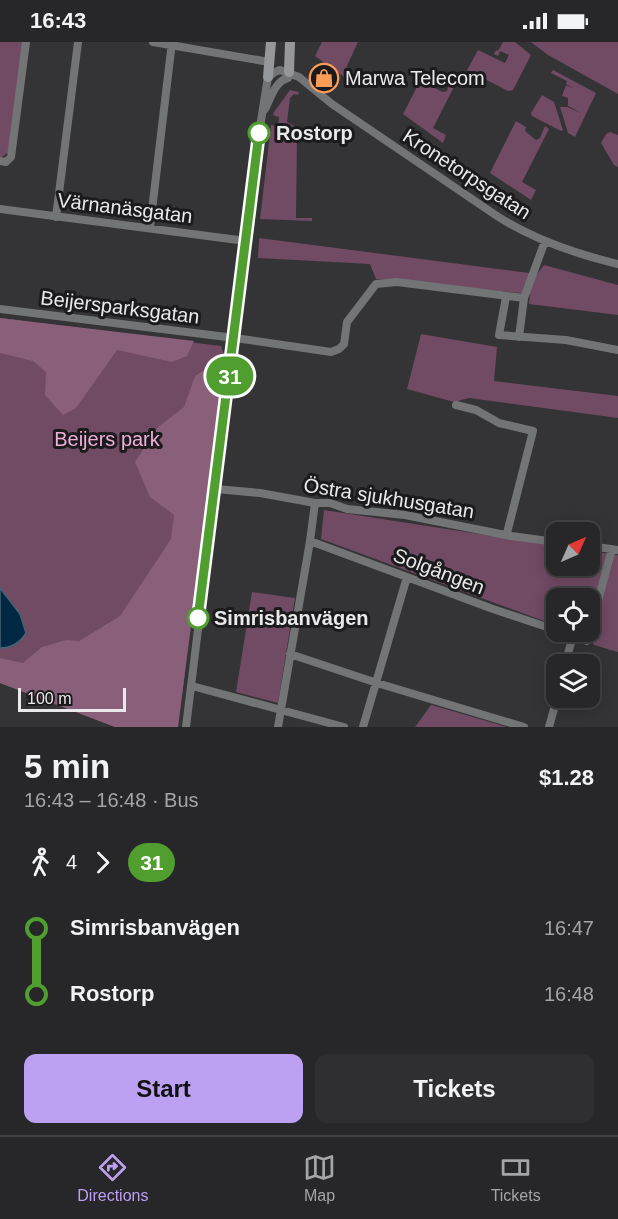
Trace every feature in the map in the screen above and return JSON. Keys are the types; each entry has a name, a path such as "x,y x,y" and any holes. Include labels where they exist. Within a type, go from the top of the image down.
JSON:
{"street":[{"path":"0,161 6,162 11,157 26,42"},
{"path":"56,217 78,42"},
{"path":"153,42 269,62"},
{"path":"186,727 271,42"},
{"path":"289,75 290,42"},
{"path":"150,227 172,44"},
{"path":"268,77 274,72 289,75"},
{"path":"262,114 278,85 289,75"},
{"name":"Kronetorpsgatan","path":"289,75 299,77 311,89 505,221 545,241 618,264"},
{"path":"268,77 278,85"},
{"name":"Värnanäsgatan","path":"0,209 246,241"},
{"path":"519,337 524,298 545,241"},
{"name":"Beijersparksgatan","path":"0,309 331,351 339,349 344,344 347,322 376,284 381,282 397,282 506,297"},
{"path":"524,298 506,297 499,335 586,343 618,350"},
{"path":"456,405 476,410 499,423 532,431 503,533"},
{"name":"Östra sjukhusgatan","path":"216,489 315,503 330,503 347,509 405,515 546,541"},
{"path":"278,727 315,503"},
{"name":"Solgången","path":"310,541 546,627"},
{"path":"600,548 615,550 600,597"},
{"path":"363,727 407,577"},
{"path":"290,654 524,727"},
{"path":"192,686 344,727"},
{"path":"549,727 554,708"}],"green space":[{"path":"0,42 24,42 9,152 2,157 0,157"},
{"path":"322,42 358,42 346,68 360,77 355,85 333,69 332,65 330,67 315,56"},
{"path":"503,42 515,42 531,55 513,90 508,91 467,70 478,50 505,63 509,55 500,51 498,56 494,54"},
{"path":"531,42 618,42 618,94 548,55"},
{"path":"553,70 596,93 575,137 568,133 560,107 567,107 581,113 568,106 568,98 562,96 566,85 575,89 566,84 567,81 551,73"},
{"path":"460,75 433,128 446,135 443,143 403,114 418,85 432,81 431,86 443,92 447,91 451,76"},
{"path":"290,90 299,92 298,95 294,94 290,98 287,122 301,130 297,137 296,218 312,218 312,221 260,219 271,125 278,126 279,117 273,115"},
{"path":"542,95 554,102 563,130 532,116 531,113"},
{"path":"516,121 526,127 525,131 536,140 540,138 545,126 549,129 522,182 536,190 531,200 490,173"},
{"path":"610,132 618,135 618,167 614,165 601,143 606,134"},
{"path":"259,238 537,274 544,265 618,285 618,315 529,304 530,294 376,279 370,264 258,258"},
{"name":"Beijers park","path":"0,318 221,346 225,357 222,387 178,727 115,727 0,683"},
{"path":"421,334 497,347 494,381 618,396 618,418 469,398 454,402 407,389"},
{"path":"324,510 546,544 546,576 600,576 600,552 618,555 618,652 594,645 591,642 600,642 600,588 546,588 546,621 544,621 321,539"},
{"path":"252,592 295,598 278,703 236,692"},
{"path":"432,705 507,727 415,727"}],"shaded area":[{"path":"0,318 194,341 187,356 172,362 117,350 76,408 63,415 45,395 46,372 33,361 0,353"},
{"path":"225,357 178,727 115,727 0,683 0,658 23,663 42,647 66,640 79,641 120,616 171,539 174,515 150,497 135,462 158,427 184,407 195,376"}],"water":[{"path":"0,588 20,614 26,633 15,644 0,648"}],"bus line":[{"name":"31","path":"198,618 259,133"}],"place":[{"name":"Marwa Telecom","path":"324,78"},
{"name":"Rostorp","path":"259,133"},
{"name":"Simrisbanvägen","path":"198,618"}]}
